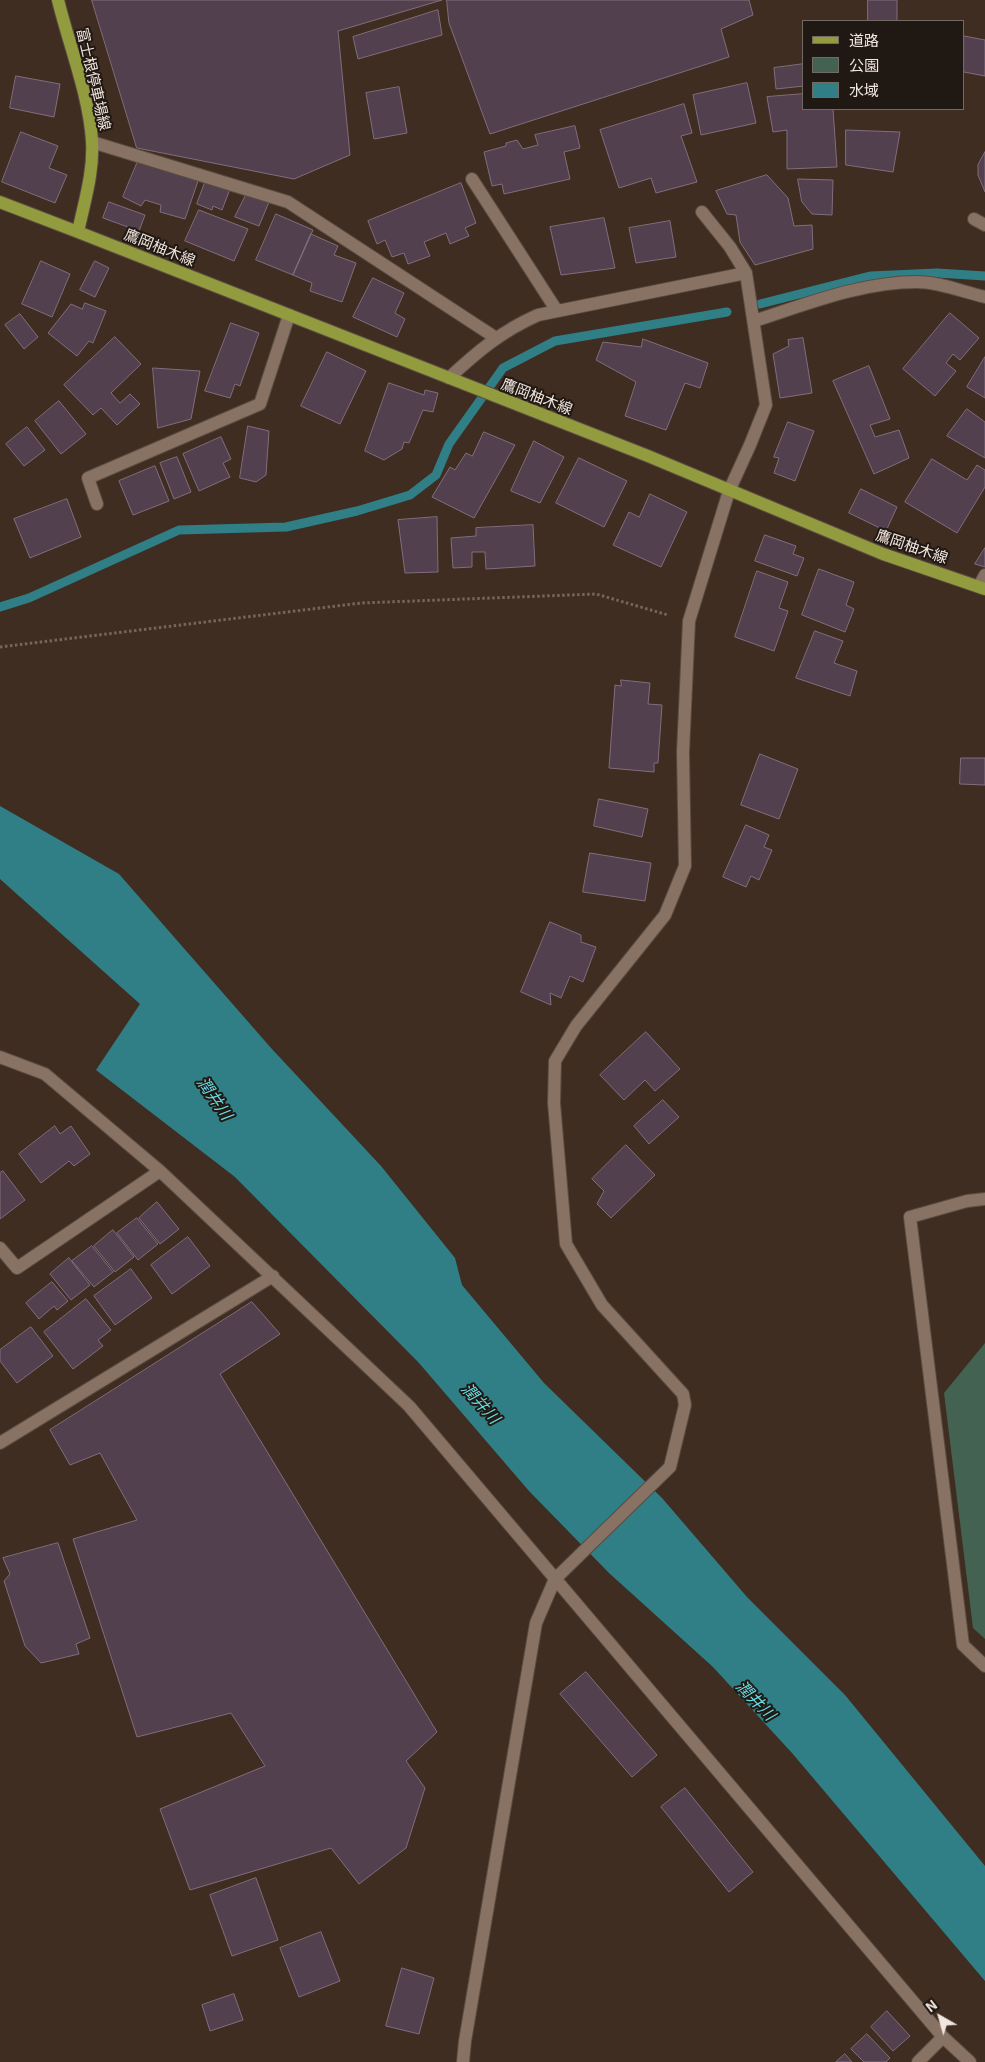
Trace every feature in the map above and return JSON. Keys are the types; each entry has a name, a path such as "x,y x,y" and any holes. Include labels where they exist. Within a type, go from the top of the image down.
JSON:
{"main road":[{"name":"富士根停車場線","path":"58,0 88,112 92,142 89,182 78,232"},
{"path":"0,202 78,232"},
{"name":"鷹岡柚木線","path":"78,232 648,456 884,554 983,583"}],"street":[{"path":"92,142 288,202 496,338"},
{"path":"472,179 557,311"},
{"path":"463,2062 536,1623 555,1579 670,1467 685,1405 683,1394 602,1305 566,1244 554,1086 555,1061 576,1026 665,915 684,866 683,752 689,621 729,491 750,446 766,404 746,273 730,248 702,212"},
{"path":"452,379 509,328 538,314 746,273"},
{"path":"754,321 844,292 880,285 919,282 985,296"},
{"path":"97,504 88,478 260,404 289,315"},
{"path":"0,1058 45,1074 160,1171 410,1406 943,2037 970,2062"},
{"path":"0,1248 18,1268 160,1171"},
{"path":"985,1199 967,1201 910,1217 963,1645 985,1666"},
{"path":"0,1443 273,1276"},
{"path":"918,2062 943,2037"}],"path":[{"path":"0,647 362,603 596,594 689,621"}],"green space":[{"path":"985,1343 985,1639 973,1628 944,1393"}],"water":[{"name":"潤井川","path":"0,806 119,874 271,1048 381,1166 455,1258 462,1285 544,1383 662,1498 747,1597 845,1695 985,1866 985,1981 792,1753 713,1667 609,1573 529,1491 419,1363 235,1177 96,1070 140,1004 0,879"}],"building":[{"path":"92,0 442,0 338,31 350,155 294,179 137,148"},
{"path":"447,0 749,0 753,15 721,29 729,57 490,134 449,23"},
{"path":"868,0 897,0 897,20 868,20"},
{"path":"438,10 442,35 358,59 353,37"},
{"path":"965,36 985,40 985,76 965,72"},
{"path":"802,64 802,86 776,89 774,68"},
{"path":"16,76 60,84 54,117 10,108"},
{"path":"747,83 756,123 701,135 693,95"},
{"path":"399,87 407,133 374,139 366,93"},
{"path":"802,94 802,110 833,110 837,167 787,169 787,130 773,132 767,97"},
{"path":"684,104 692,133 681,136 697,182 656,193 651,178 619,188 600,130"},
{"path":"575,126 580,148 564,152 570,179 504,194 502,184 492,186 484,152 506,146 506,143 517,140 523,149 538,145 535,135"},
{"path":"846,130 900,132 893,172 846,165"},
{"path":"21,132 58,146 49,168 67,175 55,203 2,182"},
{"path":"985,152 985,192 978,175 978,165"},
{"path":"138,161 198,181 185,219 160,212 161,205 145,200 141,206 123,197"},
{"path":"767,175 788,198 794,226 812,225 813,249 755,265 740,242 736,215 727,214 716,191"},
{"path":"798,179 833,180 832,215 812,214 802,202"},
{"path":"206,180 230,189 222,210 213,206 212,210 197,204"},
{"path":"461,183 476,223 465,228 469,236 450,244 446,233 424,242 430,256 408,264 404,253 392,257 385,240 377,244 368,221"},
{"path":"247,193 269,202 259,226 235,217"},
{"path":"109,202 145,215 139,231 103,218"},
{"path":"199,210 248,229 234,261 185,241"},
{"path":"276,214 313,230 293,275 256,260"},
{"path":"604,218 615,268 561,275 550,227"},
{"path":"670,221 676,257 636,263 629,228"},
{"path":"311,234 338,246 334,255 356,263 342,302 310,291 312,283 293,275"},
{"path":"41,261 70,274 52,317 22,304"},
{"path":"95,261 109,268 95,297 80,290"},
{"path":"373,278 404,293 395,313 405,319 397,337 353,317"},
{"path":"85,303 106,311 93,343 89,341 77,356 48,333 71,304 82,309"},
{"path":"950,313 979,338 960,360 953,354 946,363 956,371 935,396 903,369"},
{"path":"20,314 38,337 24,349 5,325"},
{"path":"231,323 259,333 240,386 235,384 230,398 205,391"},
{"path":"115,337 141,364 111,393 120,403 130,394 140,404 117,425 101,408 93,415 64,385"},
{"path":"803,338 812,393 780,398 773,354 789,346 788,340"},
{"path":"643,339 708,363 700,388 685,383 666,430 625,416 636,382 596,360 603,342 641,347"},
{"path":"327,352 366,371 340,424 301,406"},
{"path":"985,357 985,398 967,387"},
{"path":"869,366 890,419 870,425 875,437 899,430 909,458 874,474 833,381"},
{"path":"153,368 200,371 191,419 158,428"},
{"path":"389,383 424,395 425,390 438,393 433,412 423,410 409,443 404,442 402,449 384,460 365,451"},
{"path":"59,401 86,434 61,454 35,421"},
{"path":"967,409 985,422 985,458 947,436"},
{"path":"788,422 814,431 795,481 774,473 779,458 774,457"},
{"path":"248,426 269,431 266,475 256,482 240,478"},
{"path":"27,427 45,450 24,466 6,444"},
{"path":"484,432 515,445 474,518 432,497 450,467 455,470 466,453 472,456"},
{"path":"221,437 231,459 223,463 230,477 199,491 183,454"},
{"path":"534,441 564,457 540,503 511,491"},
{"path":"177,457 191,492 174,499 160,463"},
{"path":"579,458 627,481 604,527 556,503"},
{"path":"932,459 967,480 977,465 985,470 985,487 957,533 905,502"},
{"path":"155,466 169,501 133,515 119,481"},
{"path":"861,489 897,507 886,531 849,513"},
{"path":"650,494 687,512 661,567 613,545 629,512 639,517"},
{"path":"67,499 81,537 30,558 14,519"},
{"path":"437,517 438,572 405,573 398,520"},
{"path":"533,525 535,566 486,569 485,552 472,552 472,567 453,568 451,538 476,536 476,528"},
{"path":"765,535 796,546 793,554 804,558 797,576 755,561"},
{"path":"985,548 985,567 975,564"},
{"path":"819,569 854,582 846,605 854,609 845,632 802,615"},
{"path":"757,571 788,582 779,608 788,611 774,651 735,637"},
{"path":"815,631 843,641 834,663 857,671 850,696 796,678"},
{"path":"621,680 650,683 648,704 662,705 658,763 654,763 654,772 609,768 615,685 621,686"},
{"path":"760,754 798,769 779,819 741,805"},
{"path":"961,758 985,758 985,785 960,784"},
{"path":"599,799 648,809 642,837 594,826"},
{"path":"746,825 769,835 764,847 772,850 759,880 751,876 746,887 723,877"},
{"path":"590,853 651,863 645,901 583,892"},
{"path":"550,922 581,935 581,942 596,947 583,982 570,976 561,998 550,993 551,1005 521,992"},
{"path":"646,1032 680,1069 655,1091 645,1080 624,1100 600,1075"},
{"path":"663,1100 679,1117 649,1144 634,1126"},
{"path":"55,1126 60,1134 71,1126 90,1154 74,1166 69,1161 41,1183 19,1154"},
{"path":"626,1145 655,1175 611,1218 597,1204 604,1191 592,1179"},
{"path":"3,1171 25,1200 0,1219 0,1173"},
{"path":"157,1202 179,1229 160,1244 139,1218"},
{"path":"137,1218 158,1244 138,1260 117,1233"},
{"path":"113,1230 134,1257 115,1272 94,1246"},
{"path":"188,1237 210,1266 172,1294 151,1265"},
{"path":"92,1246 113,1272 94,1287 72,1261"},
{"path":"69,1258 90,1285 71,1300 50,1274"},
{"path":"131,1269 152,1298 115,1325 94,1296"},
{"path":"52,1282 68,1301 57,1310 54,1306 39,1319 26,1303"},
{"path":"86,1299 111,1330 98,1340 103,1346 73,1369 44,1332"},
{"path":"252,1302 280,1334 220,1374 437,1732 406,1761 425,1788 406,1848 359,1884 331,1848 190,1890 160,1809 265,1766 231,1713 137,1737 73,1539 137,1520 100,1453 70,1465 50,1430"},
{"path":"31,1327 53,1356 17,1383 0,1361 0,1350"},
{"path":"58,1543 90,1638 76,1644 79,1654 41,1663 25,1646 4,1581 10,1574 3,1558"},
{"path":"586,1672 657,1755 632,1777 560,1694"},
{"path":"685,1788 753,1872 729,1892 661,1807"},
{"path":"256,1878 278,1940 232,1956 210,1895"},
{"path":"321,1932 340,1981 299,1997 280,1948"},
{"path":"402,1968 434,1978 419,2034 386,2026"},
{"path":"234,1994 243,2020 210,2031 202,2005"},
{"path":"887,2011 910,2036 893,2051 871,2027"},
{"path":"867,2034 890,2058 886,2062 864,2062 851,2049"},
{"path":"845,2054 852,2062 836,2062"}],"waterway":[{"path":"760,304 870,276 937,273 985,276"},
{"path":"0,607 29,598 179,530 286,527 357,511 410,495 436,475 449,444 503,368 555,341 727,312"}]}
